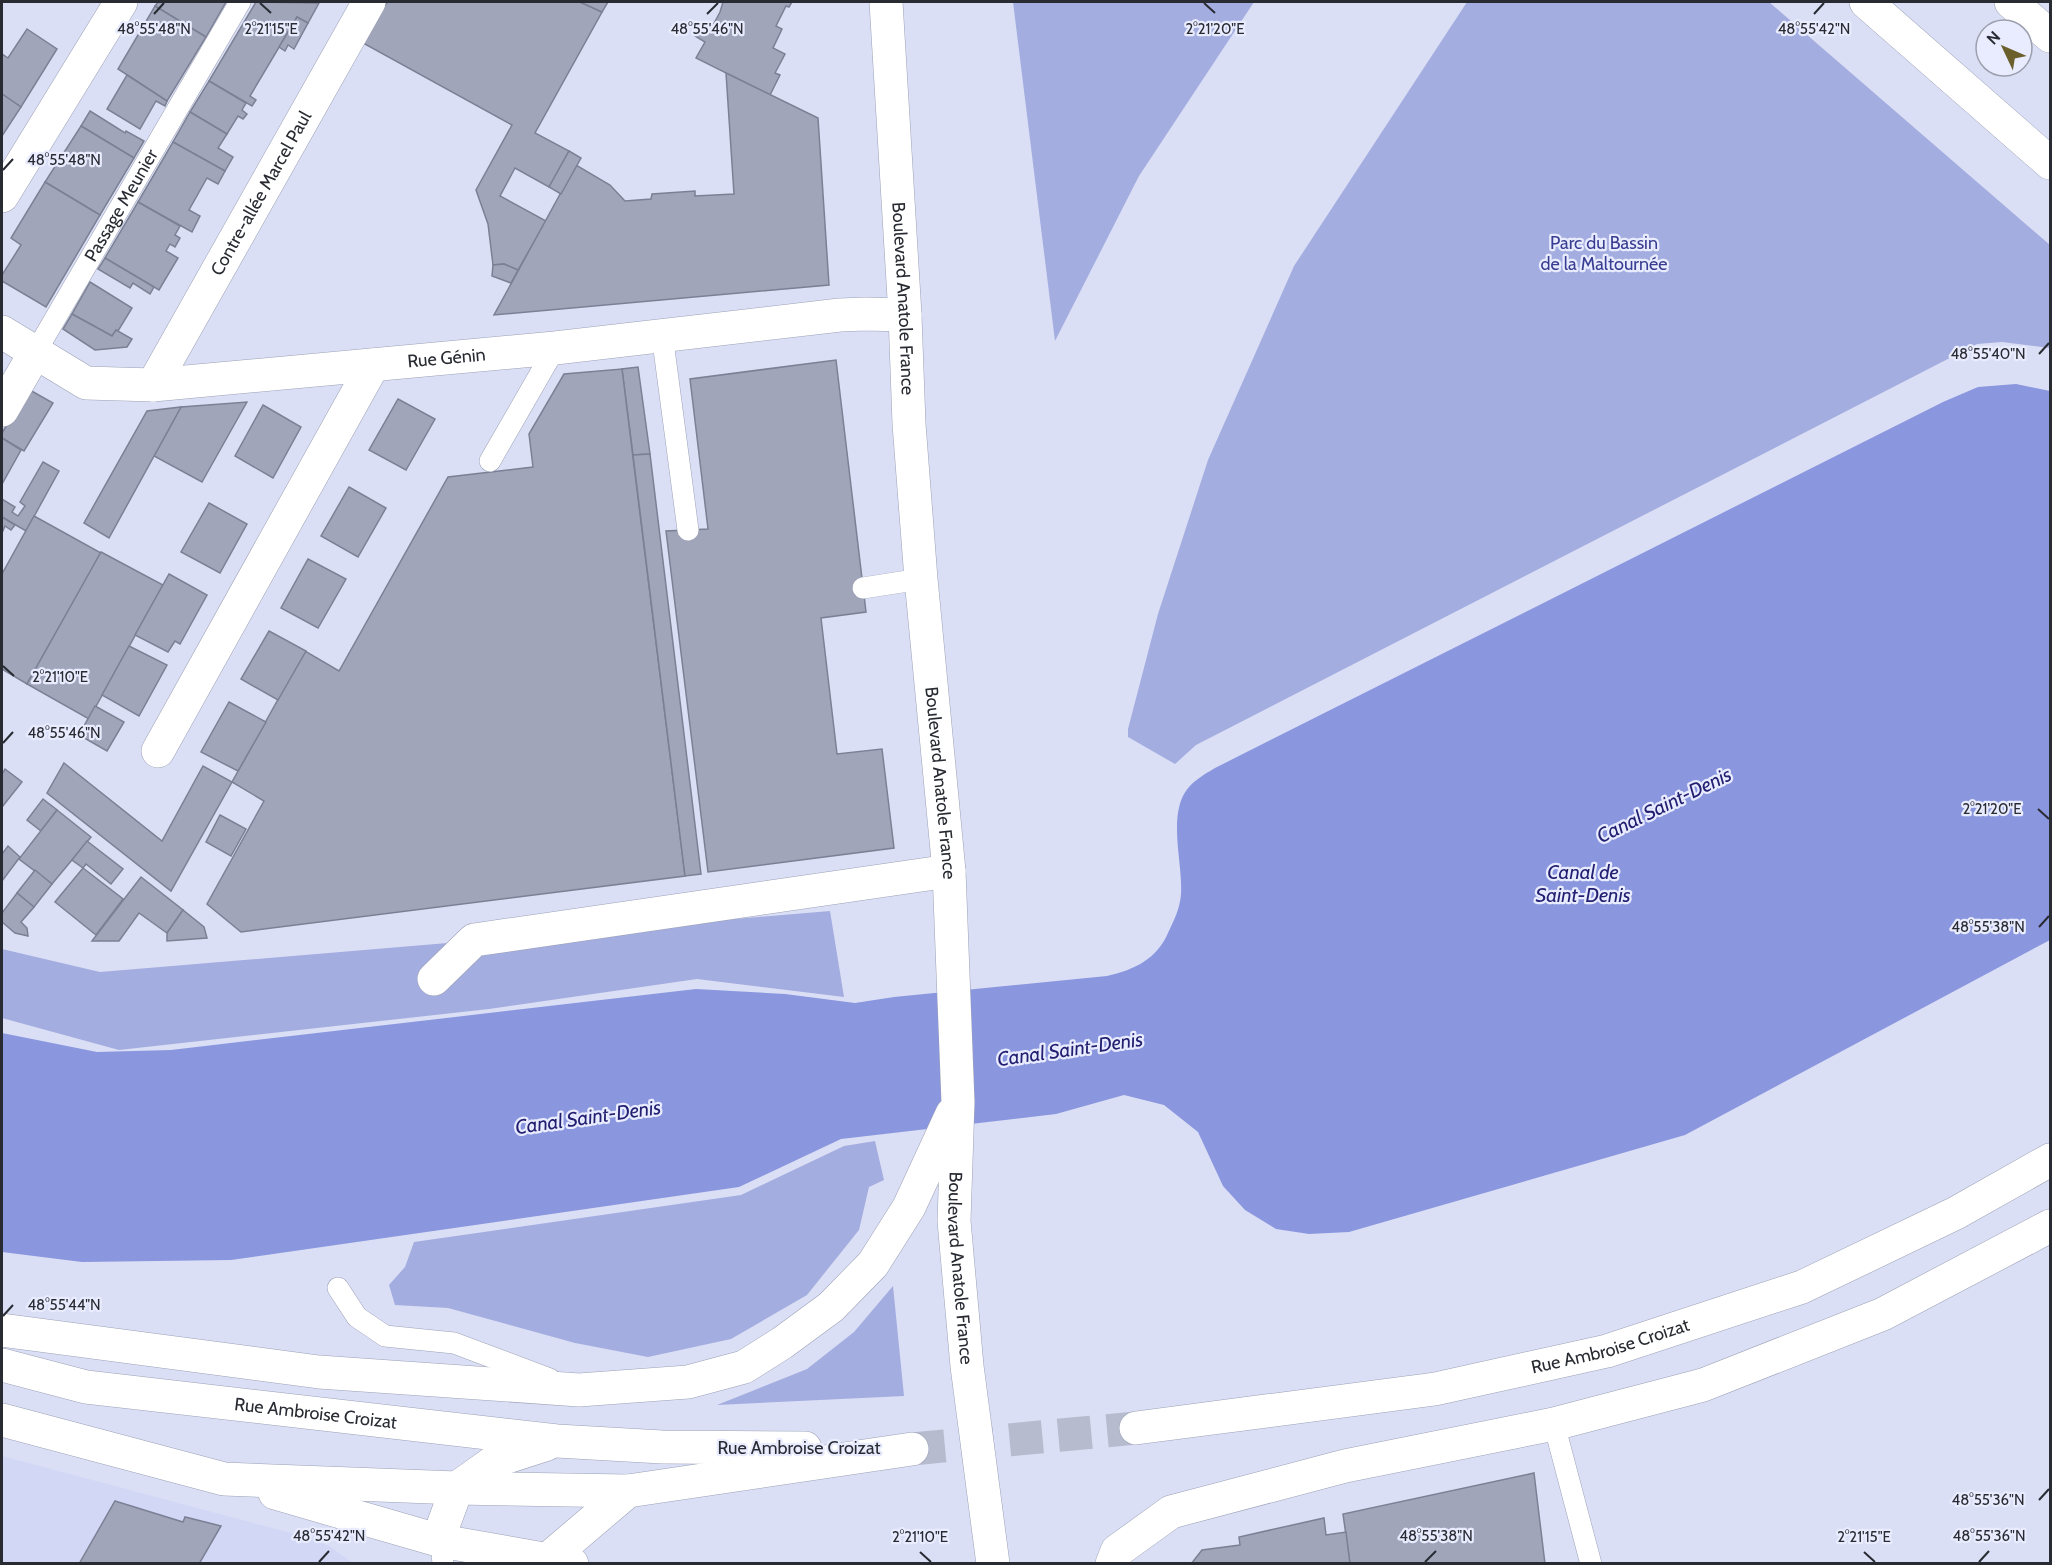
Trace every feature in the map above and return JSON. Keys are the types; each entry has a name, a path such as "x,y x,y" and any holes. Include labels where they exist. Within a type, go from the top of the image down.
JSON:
{"main road":[{"path":"2,196 120,2"},
{"name":"Contre-allée Marcel Paul","path":"153,385 369,2"},
{"name":"Boulevard Anatole France","path":"886,2 905,315 909,424 921,579 949,871 958,1102 954,1221 967,1366 993,1563"},
{"path":"1866,2 2050,163"},
{"path":"2011,2 2050,36"},
{"name":"Rue Génin","path":"2,332 86,383 153,385 555,348 840,315 905,315"},
{"name":"Passage Meunier","path":"2,410 35,353"},
{"path":"158,751 373,365"},
{"path":"434,979 474,940 949,871"},
{"path":"2,1330 319,1372 579,1390 688,1382 744,1367 782,1343 831,1307 873,1264 909,1207 958,1102"},
{"name":"Rue Ambroise Croizat","path":"1136,1428 1435,1389 1607,1351 1802,1287 1956,1214 2050,1160"},
{"path":"1112,1563 1117,1551 1171,1512 1345,1466 1554,1424 1703,1385 1883,1314 2048,1231"},
{"name":"Rue Ambroise Croizat","path":"2,1365 86,1387 557,1441 662,1447 912,1449 628,1491 457,1488 224,1479"},
{"name":"Rue Ambroise Croizat","path":"2,1420 224,1479 442,1552 555,1562"},
{"path":"442,1552 444,1523 457,1488 495,1461 557,1441"},
{"path":"555,1562 628,1491"}],"lane":[{"name":"Passage Meunier","path":"35,353 240,2"},
{"path":"662,334 688,530"},
{"path":"153,385 198,342"},
{"path":"490,461 555,348"},
{"path":"862,588 921,579"},
{"path":"338,1288 357,1317 385,1336 454,1343 579,1390"},
{"path":"1554,1424 1591,1563"}],"shaded area":[{"path":"2,1456 302,1536 329,1546 353,1563 2,1563"}],"green space":[{"path":"1013,2 1254,2 1139,176 1055,341"},
{"name":"Parc du Bassin de la Maltournée","path":"1467,2 1769,2 2050,245 2050,348 2002,342 1977,344 1196,745 1175,764 1128,737 1128,729 1158,614 1208,460 1294,266"},
{"path":"830,911 844,997 697,979 489,1009 119,1050 2,1018 2,949 100,972"},
{"path":"875,1141 884,1180 869,1187 859,1230 807,1295 731,1339 648,1357 575,1343 448,1308 395,1305 389,1285 405,1267 414,1242 741,1195 844,1146"},
{"path":"893,1286 904,1396 717,1405 807,1369 854,1332"}],"water":[{"name":"Canal de Saint-Denis","path":"2016,384 2050,391 2050,940 1685,1135 1349,1232 1309,1234 1276,1229 1245,1210 1223,1186 1198,1132 1164,1105 1124,1095 1056,1114 841,1139 739,1187 231,1260 82,1262 2,1252 2,1033 97,1052 171,1050 696,989 785,994 855,1003 894,997 1107,976 1117,973 1144,962 1158,950 1174,919 1181,894 1177,817 1184,794 1202,776 1943,402 1978,387"}],"building":[{"path":"158,2 226,2 206,37 155,6"},
{"path":"256,2 319,3 308,23 297,17 250,96 256,100 252,106 209,81"},
{"path":"387,2 580,2 602,12 535,133 569,151 549,187 515,168 500,196 546,221 518,270 504,264 493,265 488,224 476,190 512,125 363,43"},
{"path":"580,2 608,2 602,12"},
{"path":"723,2 792,2 789,7 786,6 776,26 782,29 773,48 785,54 775,73 780,75 770,95 696,58 705,42 695,36 700,26 710,31"},
{"path":"155,6 206,37 167,101 118,69"},
{"path":"297,17 308,23 294,49 288,45 285,51 279,47"},
{"path":"27,29 57,49 21,107 2,94 2,54 8,58"},
{"path":"726,73 818,118 829,285 494,315 576,165 610,185 625,201 651,199 652,194 695,191 695,196 734,194"},
{"path":"127,75 167,101 165,106 156,101 140,129 107,109"},
{"path":"209,81 246,103 242,110 247,114 243,119 238,116 227,134 190,112"},
{"path":"2,94 21,107 2,136"},
{"path":"90,111 125,133 126,131 144,141 134,158 81,126"},
{"path":"190,112 227,134 218,148 233,157 225,171 173,142"},
{"path":"81,126 134,158 100,215 45,182"},
{"path":"173,142 225,171 218,184 207,178 189,210 200,216 192,232 138,202"},
{"path":"569,151 581,158 561,194 549,187"},
{"path":"45,182 100,215 46,307 2,281 2,275 21,245 11,238"},
{"path":"138,202 180,226 175,235 180,238 175,247 170,244 166,251 178,258 159,290 105,258"},
{"path":"105,258 154,287 150,294 133,283 130,288 98,269"},
{"path":"504,264 518,270 511,283 492,276 493,265"},
{"path":"90,282 132,308 118,331 116,330 112,336 72,314"},
{"path":"72,314 112,336 116,330 132,339 127,347 95,350 63,329"},
{"path":"836,360 866,612 821,618 837,754 882,749 894,848 708,872 666,531 708,529 690,379"},
{"path":"638,367 650,454 633,455 622,369"},
{"path":"622,369 685,876 241,932 207,904 264,801 232,782 305,651 339,671 448,477 533,467 529,434 564,374"},
{"path":"28,389 53,403 24,451 2,438 2,433"},
{"path":"398,399 435,419 406,470 369,450"},
{"path":"247,402 202,482 154,456 181,407"},
{"path":"263,405 301,427 273,478 235,456"},
{"path":"181,407 109,538 84,523 147,411"},
{"path":"2,438 21,450 2,484"},
{"path":"650,454 701,874 685,876 633,455"},
{"path":"43,462 59,471 26,531 2,517 2,499 15,507 12,512 18,516 25,506 20,502"},
{"path":"349,487 386,508 358,557 321,536"},
{"path":"209,503 247,524 220,573 181,552"},
{"path":"34,516 101,553 27,684 2,669 2,574"},
{"path":"2,517 15,525 11,530 5,526 2,533"},
{"path":"101,552 163,585 89,719 27,684"},
{"path":"308,559 346,579 318,628 281,608"},
{"path":"169,574 207,595 180,644 175,641 168,652 135,635"},
{"path":"269,631 306,651 278,700 241,679"},
{"path":"129,646 167,665 139,716 102,695"},
{"path":"229,702 266,722 238,771 201,752"},
{"path":"95,706 124,722 107,751 79,735"},
{"path":"64,763 162,841 203,766 232,782 171,891 47,793"},
{"path":"5,769 22,782 2,807 2,774"},
{"path":"43,799 57,810 41,831 27,820"},
{"path":"57,810 91,837 52,884 19,859"},
{"path":"220,815 246,829 231,856 206,842"},
{"path":"87,841 123,869 111,884 86,864 83,868 72,860"},
{"path":"8,846 20,857 2,881 2,854"},
{"path":"83,868 123,899 96,935 55,902"},
{"path":"35,870 52,884 34,907 17,893"},
{"path":"141,877 183,910 167,933 139,913 119,941 92,941"},
{"path":"17,893 34,907 21,922 27,928 28,936 15,933 2,922 2,913"},
{"path":"183,910 204,927 207,938 167,941 167,933"},
{"path":"1534,1473 1545,1564 1350,1564 1343,1514"},
{"path":"115,1501 183,1522 185,1517 221,1526 199,1564 79,1564"},
{"path":"1324,1518 1326,1535 1346,1532 1350,1564 1191,1564 1202,1550 1240,1545 1239,1537"}],"tunnel":[{"path":"912,1449 1136,1428"}],"water label":[{"name":"Canal Saint-Denis","path":"1664,805"},
{"name":"Canal Saint-Denis","path":"1070,1049"},
{"name":"Canal Saint-Denis","path":"588,1117"}]}
